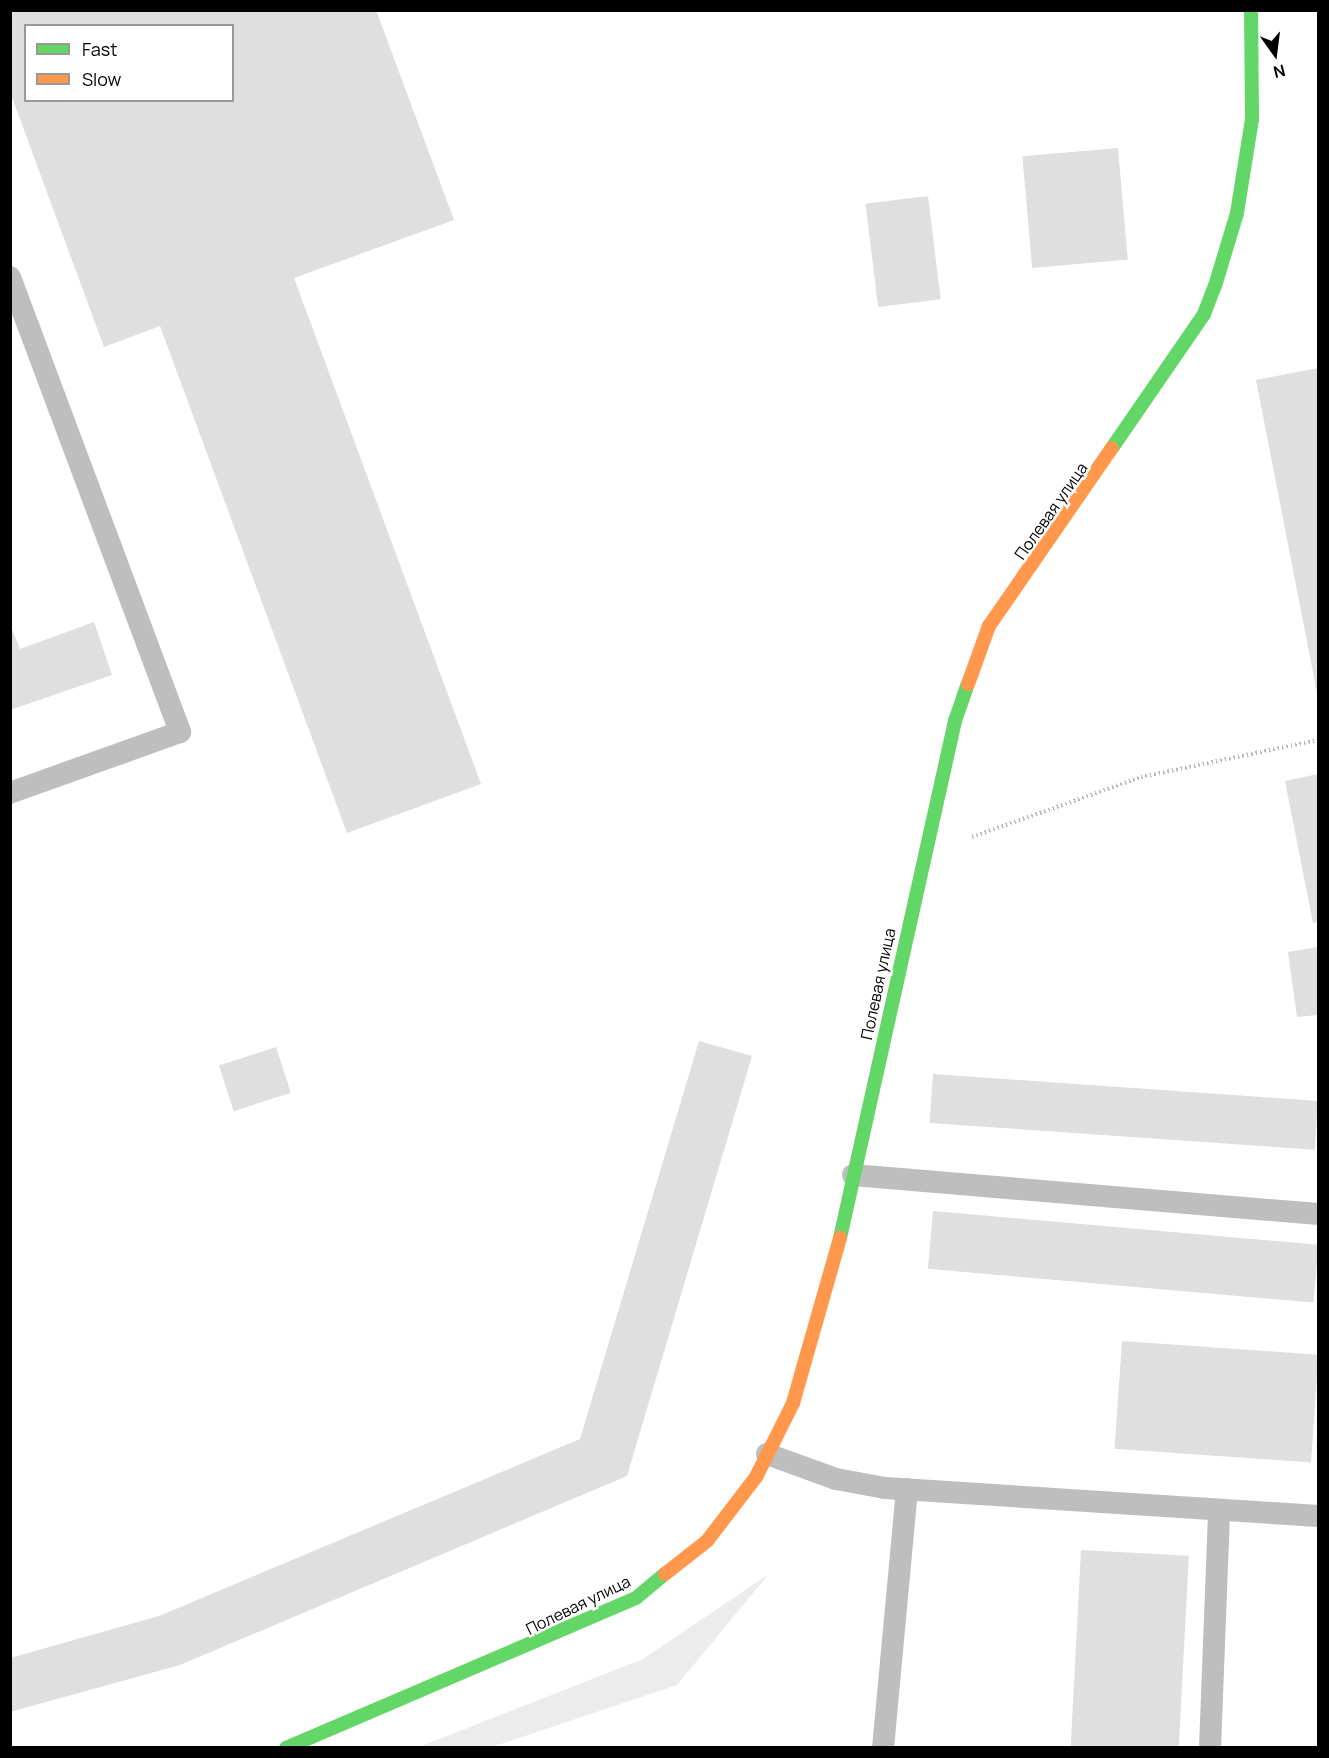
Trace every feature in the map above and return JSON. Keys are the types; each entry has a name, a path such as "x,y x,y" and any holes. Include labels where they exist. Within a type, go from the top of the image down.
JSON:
{"main road":[{"name":"Полевая улица","path":"286,1748 636,1598 707,1541 767,1454 793,1403 829,1285 956,721 989,626 1204,314 1237,213 1252,118 1251,10"}],"lane":[{"path":"10,277 180,732 10,793"},
{"path":"853,1174 1318,1214"},
{"path":"767,1454 836,1479 908,1490 1318,1516"},
{"path":"883,1748 908,1490"},
{"path":"1210,1748 1219,1510"}],"path":[{"path":"924,855 1141,777 1318,740"}],"shaded area":[{"path":"769,1574 677,1685 492,1747 419,1747 643,1659"}],"building":[{"path":"10,10 376,10 454,220 294,278 481,784 347,833 160,326 104,347 10,92"},
{"path":"1118,148 1128,260 1032,268 1022,156"},
{"path":"928,196 941,299 878,307 865,204"},
{"path":"1318,368 1318,693 1317,693 1256,380"},
{"path":"94,622 112,675 10,710 10,624 20,649"},
{"path":"1318,774 1318,922 1313,923 1285,781"},
{"path":"1318,947 1318,1015 1297,1017 1288,952"},
{"path":"699,1041 752,1056 627,1476 180,1665 10,1712 10,1658 159,1616 580,1439"},
{"path":"276,1047 291,1093 234,1111 219,1066"},
{"path":"933,1074 1318,1101 1315,1150 930,1123"},
{"path":"933,1211 1318,1245 1313,1303 928,1269"},
{"path":"1122,1341 1318,1355 1311,1462 1114,1449"},
{"path":"1081,1550 1189,1556 1179,1748 1071,1748"}],"traffic: fast":[{"path":"1112,448 1204,314 1215,286 1237,213 1252,119 1251,10"},
{"path":"840,1238 955,721 968,684"},
{"path":"286,1748 636,1598 665,1574"}],"traffic: slow":[{"path":"968,684 989,626 1112,448"},
{"path":"665,1574 707,1541 756,1477 793,1403 840,1238"}]}
